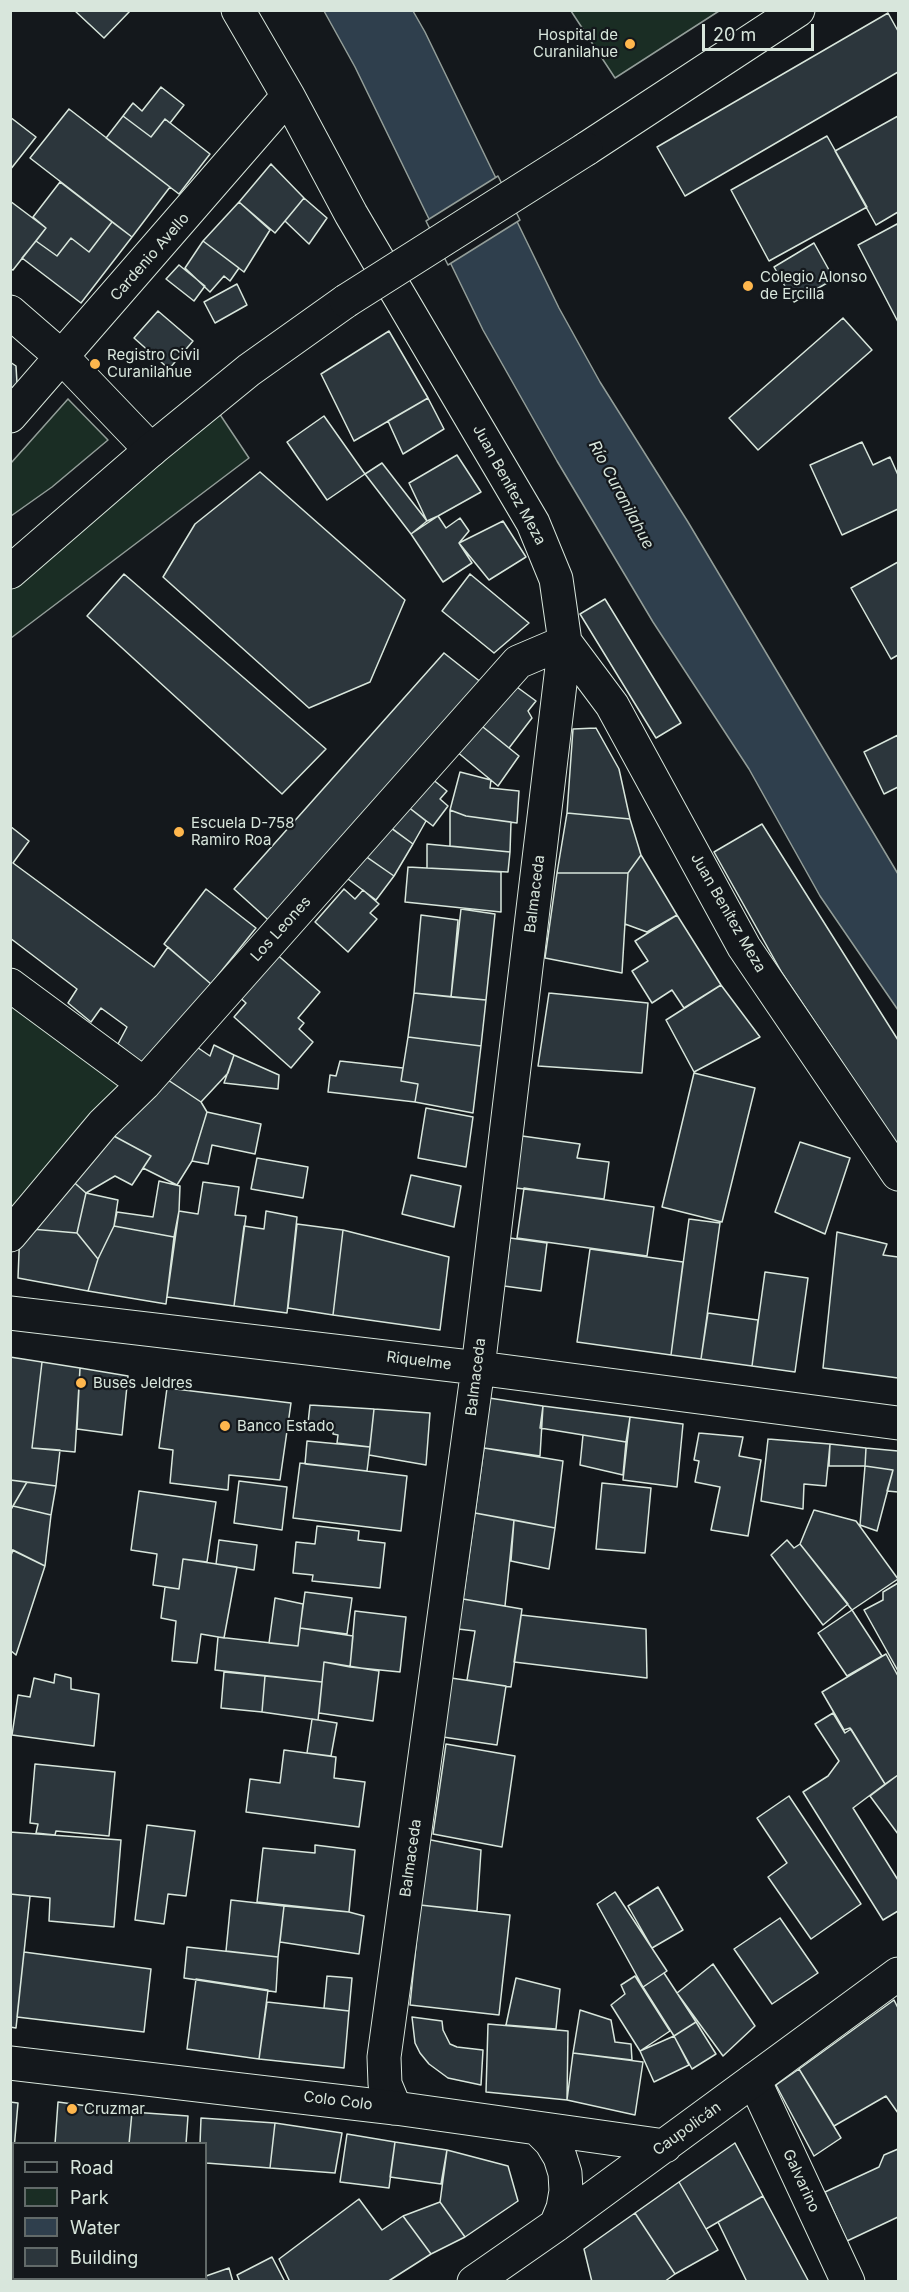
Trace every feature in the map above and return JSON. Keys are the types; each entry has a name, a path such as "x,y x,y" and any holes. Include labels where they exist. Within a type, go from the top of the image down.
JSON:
{"street":[{"name":"Juan Benítez Meza","path":"238,10 288,96 351,214 532,523 556,579 565,642 612,705 744,947 898,1174"},
{"path":"10,572 151,450 249,370 346,301 586,149 798,10"},
{"name":"Cardenio Avello","path":"10,417 288,96"},
{"path":"10,312 63,358 151,450"},
{"name":"Los Leones","path":"10,1235 103,1124 144,1084 518,662 565,642"},
{"name":"Balmaceda","path":"395,2108 388,2096 385,2084 384,2057 478,1368 565,642"},
{"path":"10,985 144,1084"},
{"name":"Riquelme","path":"10,1312 478,1368 898,1423"},
{"name":"Caupolicán","path":"474,2282 556,2225 898,1974"},
{"name":"Colo Colo","path":"10,2063 395,2108 664,2146"},
{"name":"Galvarino","path":"754,2080 848,2282"},
{"path":"539,2130 551,2142 560,2157 565,2173 566,2191 563,2208 556,2225"}],"green space":[{"name":"Hospital de Curanilahue","path":"571,11 719,11 615,78"},
{"path":"68,399 108,440 52,487 11,516 11,463"},
{"path":"217,410 249,458 11,638 11,562"},
{"path":"11,1002 135,1087 11,1221"}],"water":[{"name":"Río Curanilahue","path":"324,11 413,11 559,308 600,382 688,522 898,874 898,1010 820,896 749,769 653,622 557,461 483,330 355,67"}],"pier":[{"path":"498,176 520,220 448,265 426,221"}],"building":[{"path":"74,10 131,10 104,38"},
{"path":"888,13 898,31 898,72 685,196 657,147"},
{"path":"161,87 184,105 170,123 165,119 151,137 123,116 133,103 142,111"},
{"path":"69,109 170,187 132,237 30,158"},
{"path":"123,116 151,137 165,119 210,154 179,194 106,138"},
{"path":"898,116 898,212 876,225 835,151"},
{"path":"10,117 36,137 10,170"},
{"path":"827,136 867,207 769,261 731,190"},
{"path":"271,164 304,198 275,233 239,202"},
{"path":"60,182 112,222 89,252 71,238 57,256 36,241 46,228 33,217"},
{"path":"304,198 327,218 309,244 285,221"},
{"path":"10,201 46,228 13,270 10,269"},
{"path":"239,202 270,230 244,272 203,241"},
{"path":"112,222 132,237 81,303 22,258 36,241 57,256 71,238 89,252"},
{"path":"897,224 898,226 898,322 858,245"},
{"path":"203,241 239,268 230,281 224,276 210,292 185,268"},
{"path":"814,243 834,279 794,302 774,267"},
{"path":"179,265 205,286 194,301 166,279"},
{"path":"237,284 247,305 215,323 204,302"},
{"path":"158,311 193,341 169,369 134,338"},
{"path":"843,318 872,350 758,450 729,418"},
{"path":"389,331 428,398 354,441 321,374"},
{"path":"10,362 16,366 17,383 10,391"},
{"path":"428,398 444,429 403,454 388,421"},
{"path":"324,416 365,474 327,500 287,442"},
{"path":"862,442 873,465 890,457 898,475 898,509 842,535 810,465"},
{"path":"457,455 481,492 427,521 409,483"},
{"path":"382,463 427,521 411,534 365,474"},
{"path":"260,472 405,600 370,682 309,708 163,577 195,524"},
{"path":"438,516 446,528 460,518 469,531 459,543 472,563 443,582 411,534"},
{"path":"503,521 526,557 489,580 459,543"},
{"path":"898,562 898,655 891,659 851,588"},
{"path":"124,574 326,749 282,794 87,616"},
{"path":"470,574 529,623 494,653 442,611"},
{"path":"605,599 681,723 656,738 580,614"},
{"path":"444,653 487,687 275,926 234,889"},
{"path":"510,682 536,701 528,711 532,718 509,748 478,723"},
{"path":"473,719 519,756 498,786 450,746"},
{"path":"596,728 619,769 630,819 567,813 573,729"},
{"path":"898,735 898,787 884,794 864,752"},
{"path":"460,772 491,780 490,788 519,791 517,823 466,816 450,810"},
{"path":"426,774 447,791 440,799 448,806 433,826 403,803"},
{"path":"403,803 426,821 413,844 386,824"},
{"path":"450,810 466,816 511,822 510,852 450,846"},
{"path":"567,813 630,819 641,855 628,873 557,873"},
{"path":"762,824 898,1040 898,1146 782,973 714,852"},
{"path":"10,826 29,841 13,863 154,967 168,947 211,984 143,1064 118,1044 127,1027 101,1008 91,1022 68,1003 77,989 10,938"},
{"path":"388,826 413,844 394,876 365,856"},
{"path":"427,844 510,852 508,872 427,868"},
{"path":"361,853 394,876 376,900 344,876"},
{"path":"641,855 677,915 647,932 625,924 628,873"},
{"path":"408,867 501,872 501,912 405,902"},
{"path":"557,873 628,873 622,973 545,958"},
{"path":"206,889 256,928 211,984 164,944"},
{"path":"344,889 355,899 363,890 379,904 370,913 377,919 348,952 315,922"},
{"path":"461,909 495,914 486,1000 451,997"},
{"path":"421,915 458,920 451,997 414,993"},
{"path":"677,915 721,985 684,1008 672,990 652,1003 632,971 648,961 635,941"},
{"path":"274,952 320,992 298,1018 304,1023 299,1029 313,1042 291,1068 234,1017 246,1003 237,995"},
{"path":"721,985 760,1037 694,1072 666,1020"},
{"path":"414,993 486,1000 481,1046 408,1037"},
{"path":"549,993 648,1003 642,1073 538,1066"},
{"path":"408,1037 481,1046 473,1113 415,1102 418,1084 401,1081"},
{"path":"188,1041 210,1056 214,1045 234,1055 228,1073 201,1102 162,1076"},
{"path":"234,1055 279,1075 278,1089 224,1083"},
{"path":"340,1061 403,1068 401,1081 418,1084 415,1102 328,1092 330,1075 336,1076"},
{"path":"694,1073 755,1088 722,1222 662,1207"},
{"path":"162,1076 201,1102 207,1112 192,1161 177,1185 143,1168 151,1156 112,1135"},
{"path":"426,1108 473,1117 466,1167 418,1158"},
{"path":"207,1112 261,1124 255,1154 212,1145 208,1164 192,1161"},
{"path":"112,1135 151,1156 132,1185 115,1176 86,1193 68,1177"},
{"path":"515,1135 580,1144 577,1158 609,1162 604,1199 508,1187"},
{"path":"800,1142 850,1158 825,1234 775,1212"},
{"path":"257,1158 308,1167 303,1198 251,1189"},
{"path":"411,1175 461,1186 454,1227 402,1214"},
{"path":"68,1177 86,1193 77,1233 20,1228"},
{"path":"159,1181 180,1186 179,1211 174,1237 114,1226 117,1212 153,1217"},
{"path":"203,1182 239,1187 235,1215 246,1216 234,1306 167,1297 179,1211 198,1214"},
{"path":"524,1188 654,1207 647,1256 517,1238"},
{"path":"86,1193 118,1200 114,1226 98,1259 77,1233"},
{"path":"266,1211 297,1217 287,1313 234,1306 244,1226 264,1229"},
{"path":"689,1219 720,1223 701,1359 671,1355"},
{"path":"297,1224 343,1230 333,1315 288,1308"},
{"path":"114,1226 174,1237 166,1304 88,1291 98,1259"},
{"path":"20,1228 77,1233 98,1259 88,1291 18,1278"},
{"path":"343,1230 449,1257 440,1330 333,1315"},
{"path":"837,1232 887,1244 883,1255 898,1257 898,1378 823,1368"},
{"path":"510,1238 547,1243 541,1291 504,1286"},
{"path":"590,1249 683,1262 671,1355 577,1342"},
{"path":"765,1272 808,1278 795,1372 752,1366"},
{"path":"708,1313 758,1320 752,1366 701,1359"},
{"path":"10,1357 42,1362 32,1448 60,1450 56,1486 10,1480"},
{"path":"42,1362 80,1368 75,1452 32,1448"},
{"path":"80,1368 128,1376 122,1435 77,1429"},
{"name":"Banco Estado","path":"167,1388 291,1403 280,1480 229,1475 228,1490 170,1483 173,1450 159,1448"},
{"path":"489,1398 543,1406 540,1456 484,1448"},
{"path":"310,1405 374,1409 370,1447 337,1443 338,1435 333,1434 333,1426 308,1423"},
{"path":"543,1406 630,1417 626,1442 540,1428"},
{"path":"374,1409 430,1413 426,1465 369,1455"},
{"path":"630,1417 683,1424 677,1487 623,1480"},
{"path":"699,1433 743,1437 739,1456 761,1460 748,1536 711,1530 720,1487 695,1482 699,1461 694,1460"},
{"path":"583,1435 626,1442 623,1475 580,1465"},
{"path":"768,1439 830,1444 826,1486 804,1484 803,1509 761,1501"},
{"path":"307,1441 370,1447 367,1471 305,1464"},
{"path":"830,1444 866,1448 865,1466 829,1466"},
{"path":"484,1448 563,1461 555,1528 475,1513"},
{"path":"866,1448 898,1451 898,1492 887,1491 893,1470 865,1466"},
{"path":"300,1463 407,1476 401,1531 293,1518"},
{"path":"865,1466 893,1470 877,1531 860,1525"},
{"path":"10,1480 27,1482 10,1511"},
{"path":"239,1481 287,1487 282,1530 234,1523"},
{"path":"27,1482 56,1486 51,1515 13,1506"},
{"path":"602,1483 651,1488 645,1553 596,1549"},
{"path":"139,1491 216,1502 207,1562 183,1559 179,1589 153,1585 157,1554 131,1550"},
{"path":"13,1506 51,1515 45,1566 10,1549 10,1511"},
{"path":"814,1510 856,1521 898,1579 852,1610 800,1544"},
{"path":"475,1513 514,1520 505,1606 463,1599"},
{"path":"514,1520 555,1528 549,1569 511,1561"},
{"path":"317,1526 359,1531 358,1540 385,1543 380,1588 312,1581 313,1575 293,1573 296,1542 315,1544"},
{"path":"219,1540 257,1545 254,1570 216,1564"},
{"path":"787,1540 794,1548 800,1544 848,1604 823,1625 771,1555"},
{"path":"13,1550 45,1566 16,1655 10,1650 10,1558"},
{"path":"183,1559 237,1567 224,1638 201,1634 197,1663 172,1661 176,1621 161,1618 165,1587 179,1589"},
{"path":"898,1583 898,1671 864,1610 883,1600 883,1592"},
{"path":"305,1592 352,1598 347,1634 300,1628"},
{"path":"275,1598 303,1604 298,1646 269,1643"},
{"path":"463,1599 522,1609 511,1687 467,1680 475,1631 458,1629"},
{"path":"852,1610 882,1656 847,1676 818,1633"},
{"path":"355,1611 406,1617 400,1672 350,1667"},
{"path":"521,1615 646,1629 647,1678 514,1662"},
{"path":"300,1628 353,1636 350,1667 324,1662 322,1682 215,1670 218,1637 298,1646"},
{"path":"886,1654 898,1676 898,1775 885,1784 850,1728 844,1730 822,1692"},
{"path":"324,1662 379,1671 373,1721 319,1713"},
{"path":"224,1672 265,1676 262,1712 221,1708"},
{"path":"55,1674 71,1678 71,1689 99,1694 94,1746 12,1735 18,1695 30,1697 34,1678 54,1683"},
{"path":"265,1676 322,1682 318,1720 262,1712"},
{"path":"451,1678 506,1686 497,1745 443,1737"},
{"path":"833,1713 845,1733 851,1729 885,1784 853,1808 898,1880 898,1911 883,1920 803,1792 828,1776 839,1761 815,1724"},
{"path":"312,1719 337,1723 331,1756 307,1753"},
{"path":"446,1744 515,1756 502,1847 433,1834"},
{"path":"284,1750 336,1757 334,1778 365,1782 359,1827 246,1812 250,1779 280,1783"},
{"path":"35,1764 115,1772 109,1836 56,1831 55,1835 36,1833 38,1824 30,1823"},
{"path":"898,1775 898,1834 870,1796"},
{"path":"789,1796 861,1904 811,1939 768,1877 787,1863 757,1818"},
{"path":"147,1825 195,1831 186,1896 168,1894 164,1924 135,1920"},
{"path":"10,1832 121,1840 114,1927 49,1921 50,1898 10,1894"},
{"path":"426,1839 481,1850 477,1911 420,1905"},
{"path":"315,1845 355,1850 349,1912 257,1902 263,1848 315,1853"},
{"path":"658,1887 683,1930 652,1948 628,1906"},
{"path":"615,1892 667,1971 643,1987 597,1904"},
{"path":"10,1894 30,1896 16,2028 10,2027"},
{"path":"231,1900 284,1906 278,1957 226,1951"},
{"path":"420,1905 510,1915 499,2015 410,2005"},
{"path":"284,1906 349,1912 364,1916 359,1954 280,1942"},
{"path":"780,1918 818,1973 772,2004 734,1949"},
{"path":"187,1947 278,1957 276,1992 184,1978"},
{"path":"24,1952 151,1969 144,2032 17,2017"},
{"path":"713,1964 755,2026 723,2056 677,1993"},
{"path":"664,1973 696,2022 674,2036 643,1987"},
{"path":"327,1976 352,1978 349,2011 324,2008"},
{"path":"635,1976 670,2031 640,2051 611,2005 625,1994 621,1985"},
{"path":"516,1978 560,1989 556,2029 506,2025"},
{"path":"196,1979 268,1990 259,2059 187,2049"},
{"path":"894,2000 898,2008 898,2113 886,2096 834,2126 799,2069"},
{"path":"267,2002 349,2011 344,2068 259,2059"},
{"path":"580,2010 611,2020 615,2042 631,2044 632,2060 573,2053"},
{"path":"412,2017 442,2021 443,2030 450,2044 483,2050 481,2085 448,2078 429,2064 415,2043"},
{"path":"696,2022 716,2054 692,2069 674,2036"},
{"path":"488,2024 568,2031 567,2100 486,2092"},
{"path":"674,2036 689,2065 654,2082 640,2051"},
{"path":"573,2053 643,2062 635,2115 567,2100"},
{"path":"799,2069 841,2138 814,2156 776,2085"},
{"path":"10,2102 18,2103 15,2142 12,2142 12,2161 10,2161"},
{"path":"58,2102 132,2112 129,2142 55,2142"},
{"path":"132,2112 188,2116 186,2142 129,2142"},
{"path":"201,2118 275,2123 270,2168 207,2163 207,2142 200,2142"},
{"path":"275,2123 342,2133 335,2173 270,2168"},
{"path":"347,2134 395,2142 389,2188 340,2182"},
{"path":"395,2142 447,2150 441,2184 390,2177"},
{"path":"735,2143 763,2196 706,2229 679,2182"},
{"path":"898,2149 898,2217 847,2241 825,2192 879,2167 884,2155"},
{"path":"447,2150 508,2166 518,2201 465,2237 440,2202"},
{"path":"679,2182 718,2250 675,2274 635,2213"},
{"path":"763,2196 809,2282 747,2282 718,2222"},
{"path":"359,2199 382,2230 403,2216 431,2254 387,2282 290,2282 279,2259"},
{"path":"440,2202 465,2237 431,2254 403,2216"},
{"path":"635,2213 675,2274 664,2282 592,2282 584,2249"},
{"path":"10,2216 12,2220 12,2280 34,2280 35,2282 10,2282"},
{"path":"272,2257 285,2282 240,2282 237,2275"},
{"path":"229,2268 233,2282 207,2282 207,2276"}],"place":[{"name":"Hospital de Curanilahue","path":"630,44"},
{"name":"Colegio Alonso de Ercilla","path":"748,286"},
{"name":"Registro Civil Curanilahue","path":"95,364"},
{"name":"Escuela D-758 Ramiro Roa","path":"179,832"},
{"name":"Buses Jeldres","path":"81,1383"},
{"name":"Banco Estado","path":"225,1426"},
{"name":"Cruzmar","path":"72,2109"}]}
